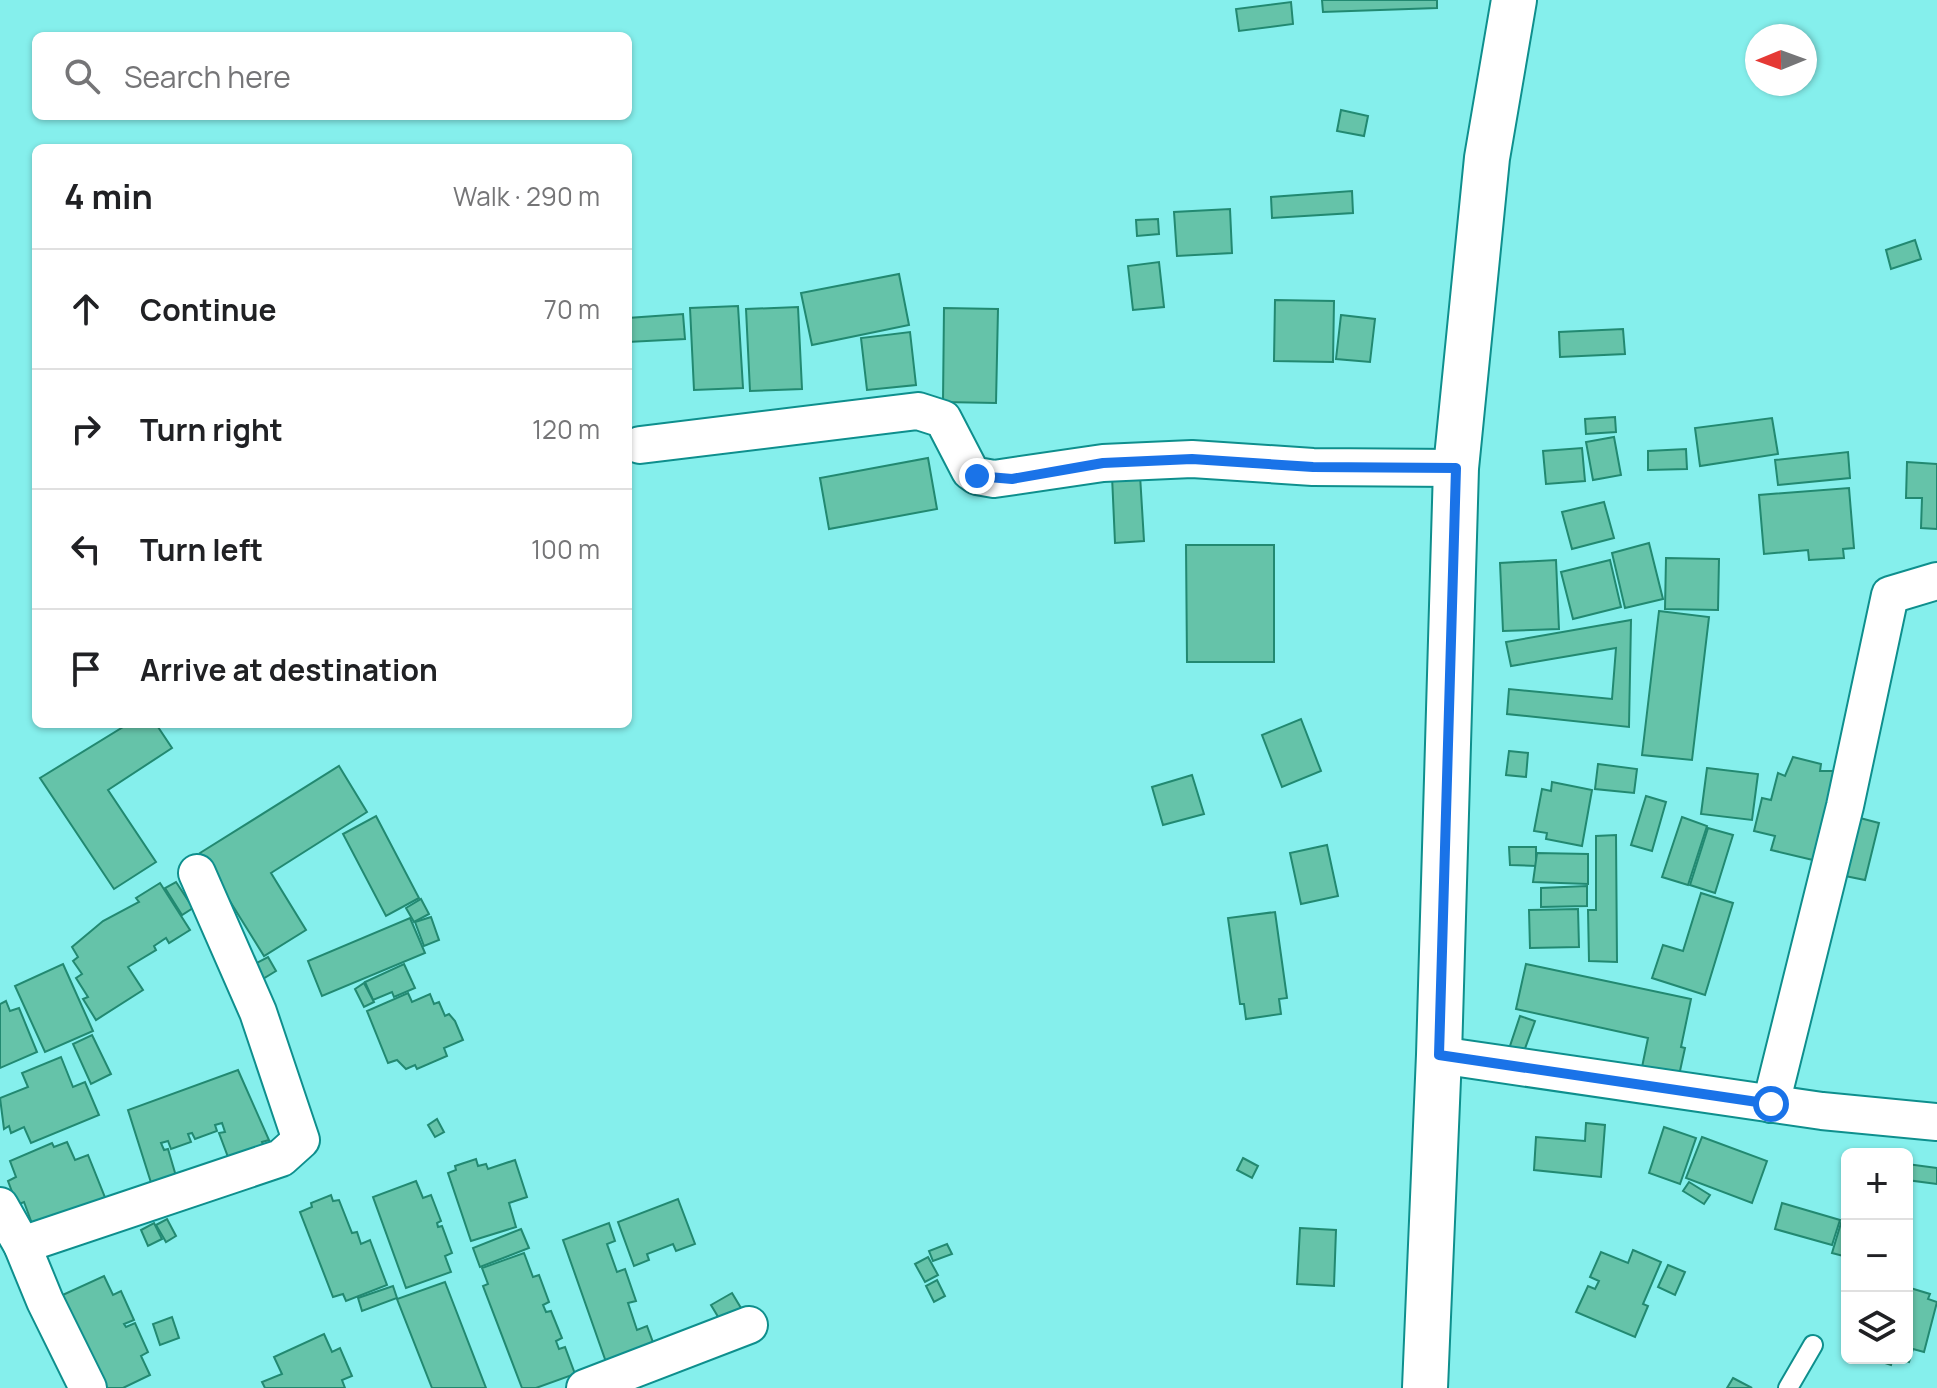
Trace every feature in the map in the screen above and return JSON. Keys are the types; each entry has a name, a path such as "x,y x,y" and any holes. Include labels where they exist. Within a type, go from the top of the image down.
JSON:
{"main road":[{"path":"1425,1388 1439,1055 1456,468 1487,158 1514,0"}],"street":[{"path":"640,445 918,411 943,419 970,471 977,476 994,479 1103,463 1192,459 1313,467 1456,468"},
{"path":"1771,1104 1845,806 1890,595 1937,581"},
{"path":"22,1245 281,1158 301,1140 258,1012 197,873"},
{"path":"1439,1055 1771,1104 1937,1122"},
{"path":"0,1206 22,1245 88,1388"},
{"path":"585,1388 749,1325"}],"lane":[{"path":"1788,1388 1813,1345"}],"building":[{"path":"1322,0 1437,0 1437,8 1323,12"},
{"path":"1291,2 1293,24 1239,31 1236,9"},
{"path":"1341,110 1368,116 1364,136 1337,131"},
{"path":"1352,191 1353,213 1272,218 1271,197"},
{"path":"1230,209 1232,253 1177,256 1174,212"},
{"path":"1158,219 1159,234 1137,236 1136,220"},
{"path":"1915,240 1921,259 1891,269 1886,250"},
{"path":"1159,262 1164,307 1133,310 1128,266"},
{"path":"899,274 909,325 812,345 801,293"},
{"path":"1275,300 1334,301 1333,362 1274,361"},
{"path":"738,306 743,388 694,390 690,308"},
{"path":"798,307 802,389 750,391 746,309"},
{"path":"944,308 998,309 996,403 943,402"},
{"path":"683,314 685,339 632,342 632,318"},
{"path":"1341,315 1375,319 1370,362 1336,359"},
{"path":"1623,329 1625,354 1560,357 1559,332"},
{"path":"910,332 916,385 867,390 861,338"},
{"path":"1615,417 1616,432 1586,434 1585,419"},
{"path":"1772,418 1778,454 1700,466 1695,428"},
{"path":"1614,437 1621,475 1593,480 1586,442"},
{"path":"1582,448 1585,481 1546,484 1543,451"},
{"path":"1686,449 1687,469 1648,470 1648,451"},
{"path":"1848,452 1850,478 1778,485 1775,460"},
{"path":"928,458 937,509 829,529 820,478"},
{"path":"1907,462 1937,464 1937,529 1921,528 1922,498 1906,498"},
{"path":"1140,475 1144,541 1115,543 1112,476"},
{"path":"1849,488 1854,548 1843,549 1844,558 1809,560 1808,550 1764,554 1759,495"},
{"path":"1604,502 1614,538 1572,549 1562,512"},
{"path":"1649,543 1663,599 1625,608 1612,553"},
{"path":"1186,545 1274,545 1274,662 1187,662"},
{"path":"1666,558 1719,559 1718,610 1665,609"},
{"path":"1556,560 1559,629 1503,631 1500,563"},
{"path":"1610,560 1621,607 1573,619 1561,572"},
{"path":"1659,611 1709,617 1692,760 1642,755"},
{"path":"1631,620 1629,727 1507,714 1509,689 1612,699 1616,648 1511,666 1506,642"},
{"path":"1301,719 1321,771 1282,787 1262,735"},
{"path":"121,728 159,728 172,748 108,790 156,862 114,889 40,778"},
{"path":"1509,751 1528,753 1526,777 1506,775"},
{"path":"1793,757 1821,764 1820,771 1836,771 1813,860 1771,850 1775,836 1754,831 1762,798 1771,800 1778,773 1785,776"},
{"path":"1598,764 1637,769 1634,793 1595,789"},
{"path":"339,766 367,812 271,873 306,930 264,956 200,853"},
{"path":"1707,768 1758,774 1752,820 1701,814"},
{"path":"1192,775 1204,814 1163,825 1152,787"},
{"path":"1552,782 1592,790 1582,846 1546,839 1547,833 1534,831 1542,789 1551,791"},
{"path":"1646,796 1666,802 1652,851 1631,845"},
{"path":"376,816 419,898 386,916 343,834"},
{"path":"1682,817 1707,826 1688,885 1662,877"},
{"path":"1860,818 1879,823 1865,880 1845,876"},
{"path":"1708,828 1733,835 1715,893 1690,885"},
{"path":"1616,835 1617,962 1589,961 1588,910 1596,910 1596,836"},
{"path":"1327,845 1338,896 1301,904 1290,853"},
{"path":"1509,847 1536,847 1536,866 1510,865"},
{"path":"1537,853 1588,854 1588,884 1533,882"},
{"path":"176,882 193,908 182,915 165,888"},
{"path":"160,883 190,930 169,943 166,938 154,946 156,950 128,967 143,990 96,1020 83,999 88,997 76,978 82,974 73,961 78,957 72,947 103,921 139,902 136,898"},
{"path":"1587,886 1587,906 1541,907 1541,888"},
{"path":"1701,893 1733,903 1705,995 1652,978 1663,945 1683,951"},
{"path":"421,899 429,914 414,922 406,908"},
{"path":"1578,909 1579,947 1530,948 1529,910"},
{"path":"1275,912 1287,998 1279,999 1281,1014 1246,1019 1244,1004 1240,1004 1228,918"},
{"path":"431,917 439,940 424,946 415,922"},
{"path":"410,918 425,953 322,996 308,961"},
{"path":"268,957 276,971 261,980 253,965"},
{"path":"63,964 93,1031 45,1052 15,986"},
{"path":"404,964 415,988 394,997 392,992 373,1000 365,982"},
{"path":"1526,964 1691,999 1678,1080 1641,1072 1648,1038 1516,1009"},
{"path":"364,983 374,1002 364,1007 355,989"},
{"path":"408,993 412,1002 430,994 434,1004 439,1002 445,1016 449,1014 455,1021 463,1040 444,1048 447,1056 417,1069 415,1065 406,1069 397,1060 388,1063 367,1011"},
{"path":"6,1001 10,1011 19,1008 37,1052 0,1068 0,1004"},
{"path":"1520,1016 1535,1021 1523,1054 1509,1049"},
{"path":"92,1035 111,1074 91,1084 73,1044"},
{"path":"61,1057 73,1087 85,1082 99,1115 31,1143 24,1127 11,1133 9,1126 4,1129 0,1098 28,1087 22,1073"},
{"path":"238,1070 269,1140 262,1142 266,1153 231,1165 219,1133 225,1132 222,1123 215,1125 217,1131 195,1139 192,1133 188,1134 191,1142 171,1149 168,1141 161,1143 164,1150 168,1149 178,1183 154,1192 128,1110"},
{"path":"437,1119 444,1132 435,1137 428,1125"},
{"path":"1586,1123 1605,1125 1601,1177 1534,1170 1536,1137 1585,1141"},
{"path":"1664,1127 1696,1138 1680,1184 1649,1173"},
{"path":"1702,1137 1767,1161 1752,1203 1686,1178"},
{"path":"67,1142 75,1160 88,1155 108,1205 34,1229 24,1202 17,1205 8,1181 16,1177 10,1161 52,1143 54,1147"},
{"path":"1243,1158 1258,1166 1252,1178 1237,1170"},
{"path":"476,1159 478,1166 486,1164 488,1169 515,1160 527,1197 509,1203 516,1227 471,1241 448,1173 456,1170 455,1166"},
{"path":"1913,1165 1937,1168 1937,1184 1913,1181"},
{"path":"416,1181 423,1198 431,1195 441,1221 437,1223 438,1227 442,1226 452,1253 445,1256 451,1272 406,1288 373,1197"},
{"path":"1689,1182 1710,1195 1704,1204 1683,1191"},
{"path":"331,1195 333,1201 339,1200 352,1233 357,1232 361,1244 370,1240 387,1285 346,1301 343,1294 333,1297 300,1212 312,1207 311,1203"},
{"path":"678,1199 695,1244 676,1251 673,1244 647,1254 649,1260 634,1266 618,1222"},
{"path":"1782,1203 1840,1220 1832,1245 1775,1229"},
{"path":"167,1219 176,1236 166,1242 156,1225"},
{"path":"154,1223 162,1239 148,1246 141,1230"},
{"path":"609,1223 615,1241 607,1244 617,1272 625,1269 636,1301 628,1303 637,1330 647,1326 654,1345 606,1362 563,1240"},
{"path":"1841,1223 1841,1255 1832,1253"},
{"path":"1300,1228 1336,1230 1334,1286 1297,1284"},
{"path":"521,1229 529,1248 480,1267 473,1248"},
{"path":"947,1244 952,1254 933,1261 929,1251"},
{"path":"1633,1250 1661,1262 1643,1304 1648,1306 1635,1337 1576,1312 1588,1286 1595,1289 1599,1281 1590,1277 1601,1252 1628,1263"},
{"path":"524,1253 533,1277 539,1275 549,1302 543,1305 546,1312 551,1311 562,1338 556,1341 559,1349 565,1347 575,1374 536,1388 522,1388 483,1286 488,1284 482,1268"},
{"path":"928,1257 938,1275 925,1282 915,1264"},
{"path":"1668,1265 1685,1272 1675,1295 1658,1287"},
{"path":"104,1276 113,1295 121,1291 134,1320 124,1324 126,1327 135,1323 148,1352 141,1356 150,1375 123,1388 97,1388 56,1298"},
{"path":"937,1280 945,1296 934,1302 926,1286"},
{"path":"445,1282 486,1388 432,1388 397,1299"},
{"path":"393,1286 397,1298 362,1311 358,1298"},
{"path":"1913,1289 1930,1294 1928,1299 1937,1302 1924,1352 1913,1349"},
{"path":"732,1293 744,1313 723,1325 711,1305"},
{"path":"172,1317 179,1338 160,1345 153,1324"},
{"path":"324,1334 332,1352 340,1348 352,1376 342,1380 345,1388 265,1388 262,1382 282,1374 274,1357"},
{"path":"1733,1378 1752,1388 1727,1388"}],"route":[{"path":"977,476 1012,479 1103,463 1192,459 1313,467 1456,468 1439,1055 1771,1104"}]}
